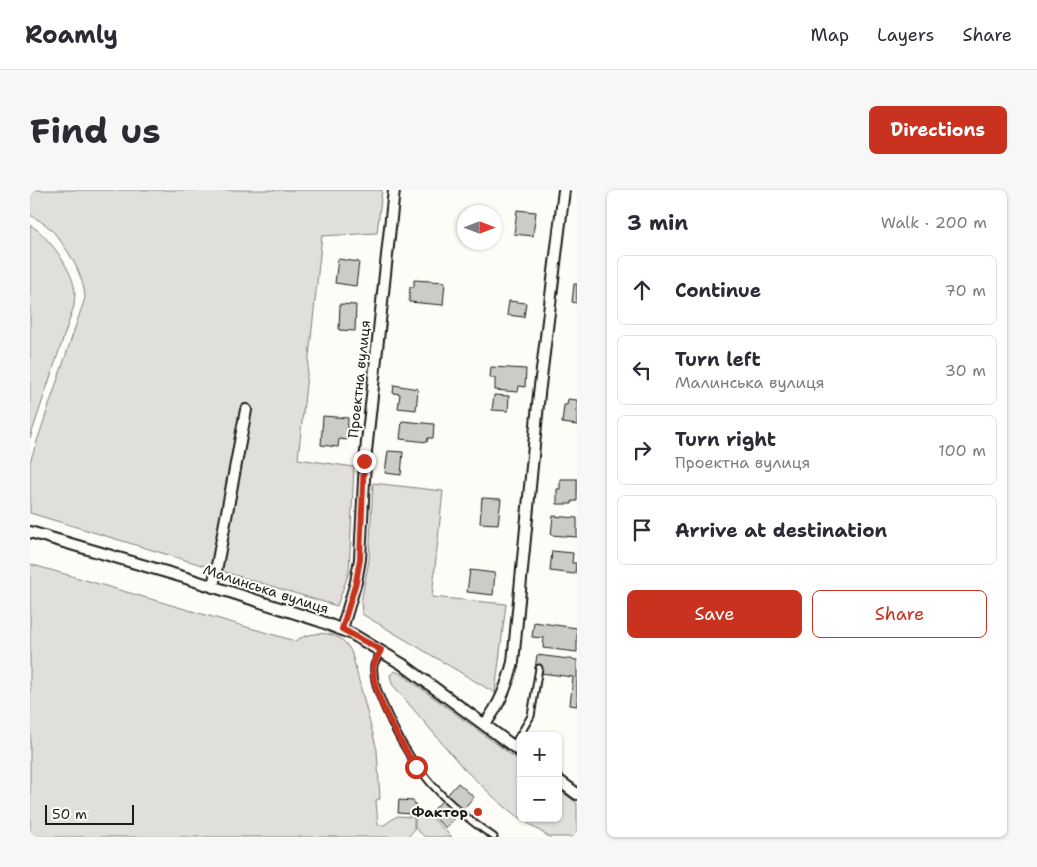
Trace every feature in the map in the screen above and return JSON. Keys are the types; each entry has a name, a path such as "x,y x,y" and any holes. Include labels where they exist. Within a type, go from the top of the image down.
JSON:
{"street":[{"name":"Проектна вулиця","path":"342,629 356,582 360,559 364,461 394,190"},
{"path":"485,724 501,700 508,684 513,662 539,394 564,190"},
{"path":"213,587 246,410"},
{"name":"Малинська вулиця","path":"30,532 213,587 342,629 381,650 517,749"},
{"path":"562,783 577,794"}],"lane":[{"path":"381,650 374,664 375,679 381,700 397,735 416,767 435,789 468,820 494,837"},
{"path":"524,732 531,716 539,668"}],"shaded area":[{"path":"30,190 382,190 377,233 322,236 298,459 354,467 349,572 337,606 30,513 30,462 85,298 79,273 65,248 50,228 30,215"},
{"path":"30,225 45,237 66,265 74,285 75,294 74,306 30,438"},
{"path":"373,483 443,491 432,597 506,604 495,693 362,614 361,602 369,560"},
{"path":"30,564 295,641 303,637 319,634 328,634 342,640 352,654 377,750 380,799 376,800 378,825 384,825 397,816 414,817 414,830 408,837 30,837"},
{"path":"395,671 403,675 517,759 517,816 464,769 392,684 390,675"},
{"path":"562,792 577,803 577,837 549,837 526,822 562,822"},
{"path":"415,816 432,818 452,837 425,837 415,828"}],"building":[{"path":"517,210 536,212 533,236 514,234"},
{"path":"338,259 359,262 356,286 335,283"},
{"path":"414,280 445,282 443,305 409,302 410,287 414,287"},
{"path":"574,284 577,284 577,303 572,302"},
{"path":"509,301 526,303 524,317 507,315"},
{"path":"340,304 356,305 355,331 339,330"},
{"path":"491,367 526,369 525,387 519,386 518,392 495,390 495,378 490,378"},
{"path":"394,385 418,389 416,410 398,408 400,394 393,393"},
{"path":"494,395 509,396 508,411 492,410"},
{"path":"568,399 577,400 577,425 562,423 564,405 567,405"},
{"path":"323,416 348,418 347,440 339,439 338,447 321,445"},
{"path":"402,421 434,424 433,438 428,438 427,442 400,439"},
{"path":"388,451 403,452 401,475 385,473"},
{"path":"560,479 577,479 577,501 572,501 572,504 557,504 557,489 560,489"},
{"path":"482,498 501,499 498,524 480,523"},
{"path":"553,516 577,518 577,537 551,535"},
{"path":"552,551 573,553 572,563 576,563 575,574 550,571"},
{"path":"470,570 495,573 493,595 467,592"},
{"path":"534,622 577,628 577,652 543,648 544,638 532,637"},
{"path":"537,655 577,660 577,706 570,705 573,677 540,673 535,669"},
{"path":"458,783 474,797 446,828 430,814"},
{"path":"399,800 413,801 415,812 412,814 398,813"}],"place":[{"name":"Фактор","path":"478,812"}],"route":[{"path":"364,461 360,559 356,582 342,629 381,650 374,664 375,679 381,700 397,735 416,767"}]}
